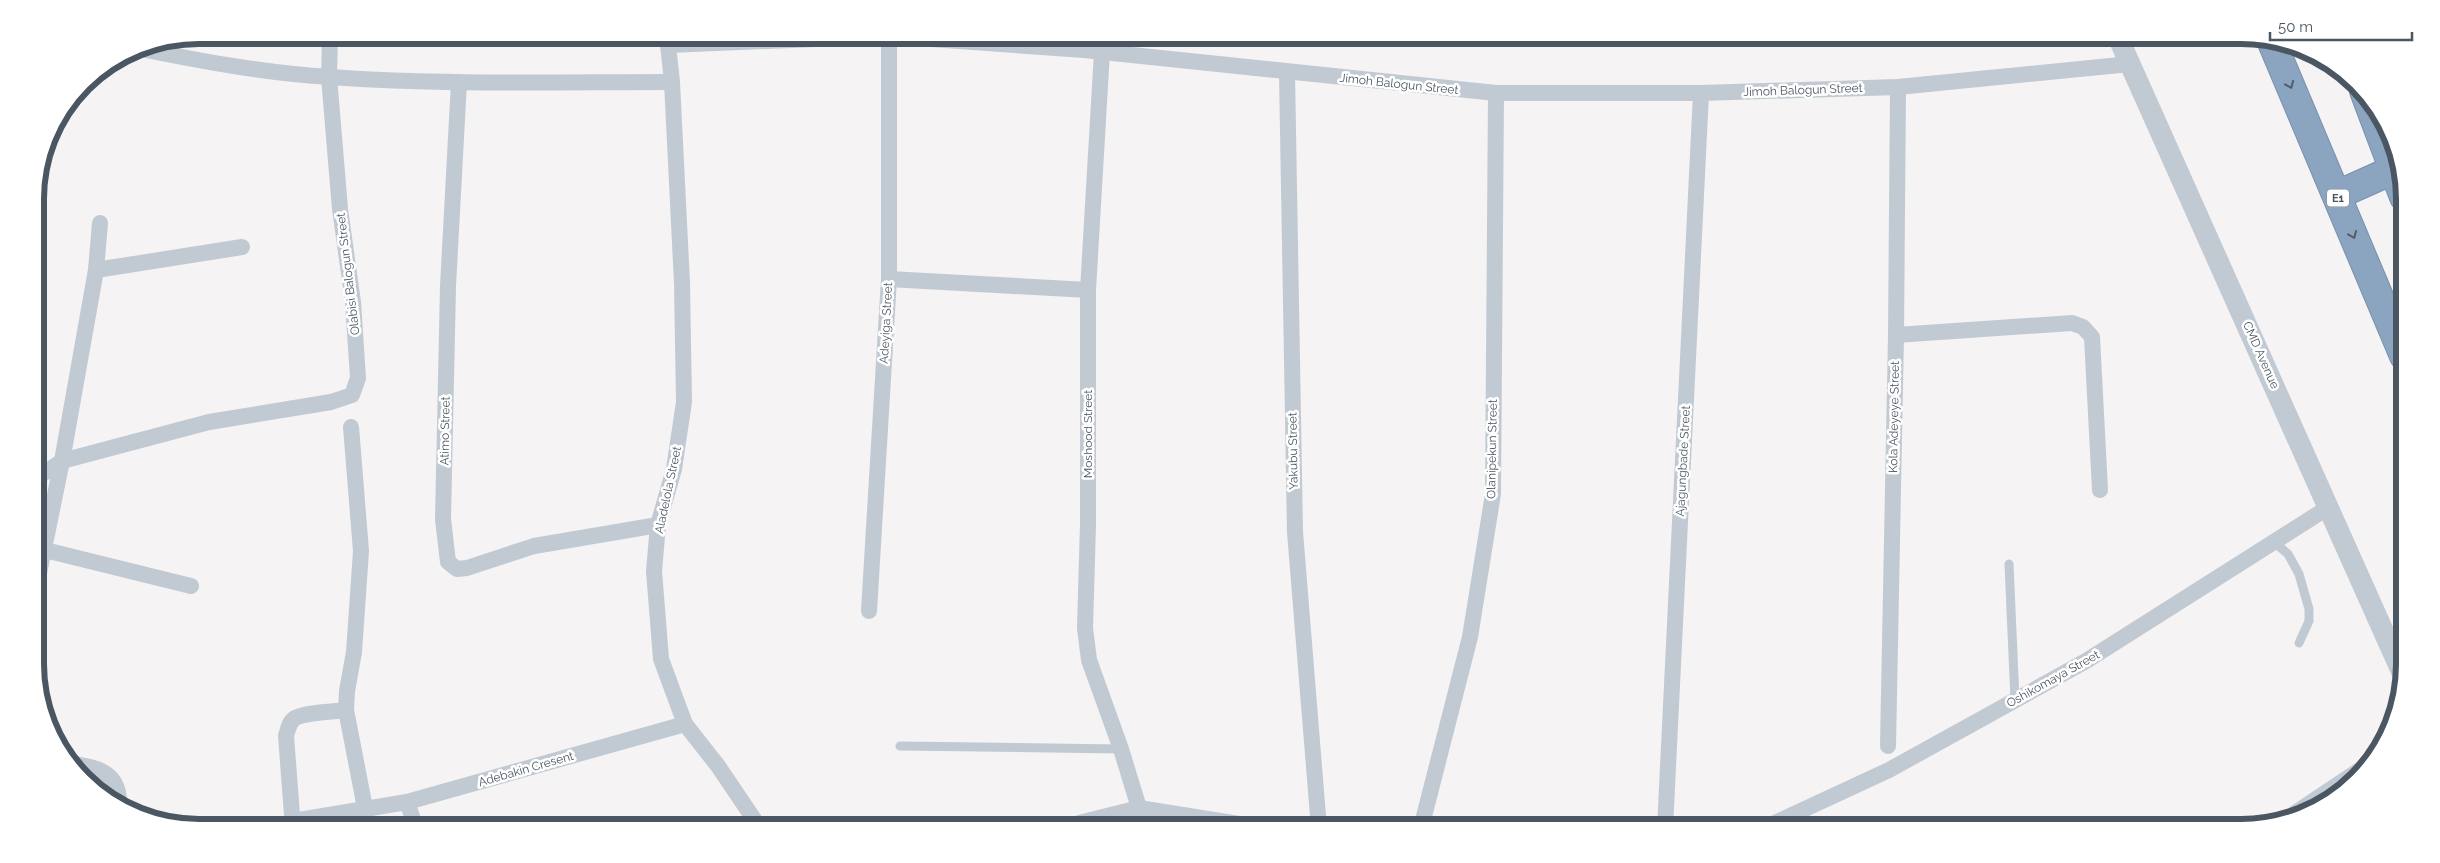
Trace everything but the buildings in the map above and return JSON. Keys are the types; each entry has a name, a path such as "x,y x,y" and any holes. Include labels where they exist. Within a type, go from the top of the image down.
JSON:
{"highway":[{"name":"E1","path":"2274,48 2396,337"},
{"path":"2337,196 2393,170 2392,164"}],"street":[{"name":"Olabisi Balogun Street","path":"62,462 209,422 331,402 352,395 358,378 353,302 340,210 329,77 330,44"},
{"name":"Aladelola Street","path":"668,44 682,283 684,402 674,469 658,525 654,572 661,659 685,724 718,766 754,819"},
{"name":"Adeyiga Street","path":"869,611 889,279 889,44"},
{"name":"Jimoh Balogun Street","path":"1088,44 1102,52 1287,73 1496,93 1702,93 1898,87 2130,64"},
{"name":"CMD Avenue","path":"2121,44 2396,659"},
{"path":"152,51 230,67 329,77 458,82 672,82"},
{"name":"Moshood Street","path":"1102,52 1088,290 1088,524 1084,628 1089,660 1121,749 1139,808"},
{"name":"Yakubu Street","path":"1287,73 1295,532 1318,819"},
{"name":"Atimo Street","path":"458,82 448,286 443,490 443,519 448,562 457,569 467,568 534,546 658,525"},
{"name":"Kola Adeyeye Street","path":"1888,746 1896,335 1898,87"},
{"name":"Olanipekun Street","path":"1423,819 1470,637 1493,494 1496,93"},
{"name":"Ajagungbade Street","path":"1665,819 1702,93"},
{"path":"44,555 96,270 100,223"},
{"path":"96,270 242,247"},
{"path":"889,279 1088,290"},
{"path":"1896,335 2072,324 2083,327 2092,337 2095,364 2100,490"},
{"path":"352,427 361,551 354,652 347,691 346,710 365,808"},
{"path":"44,474 62,462"},
{"name":"Oshikomaya Street","path":"1783,819 1889,770 2086,661 2329,508"},
{"path":"45,550 191,586"},
{"path":"293,819 286,736 289,726 294,719 302,716 346,710"},
{"name":"Adebakin Cresent","path":"316,819 365,808 407,802 685,724"},
{"path":"82,766 108,774 118,786 119,796"},
{"path":"2310,803 2343,781"},
{"path":"407,802 413,819"},
{"path":"1095,819 1139,808 1208,819"}],"lane":[{"path":"2275,543 2288,554 2299,574 2309,609 2309,621 2299,644"},
{"path":"2009,564 2015,700"},
{"path":"900,746 1121,749"}]}
